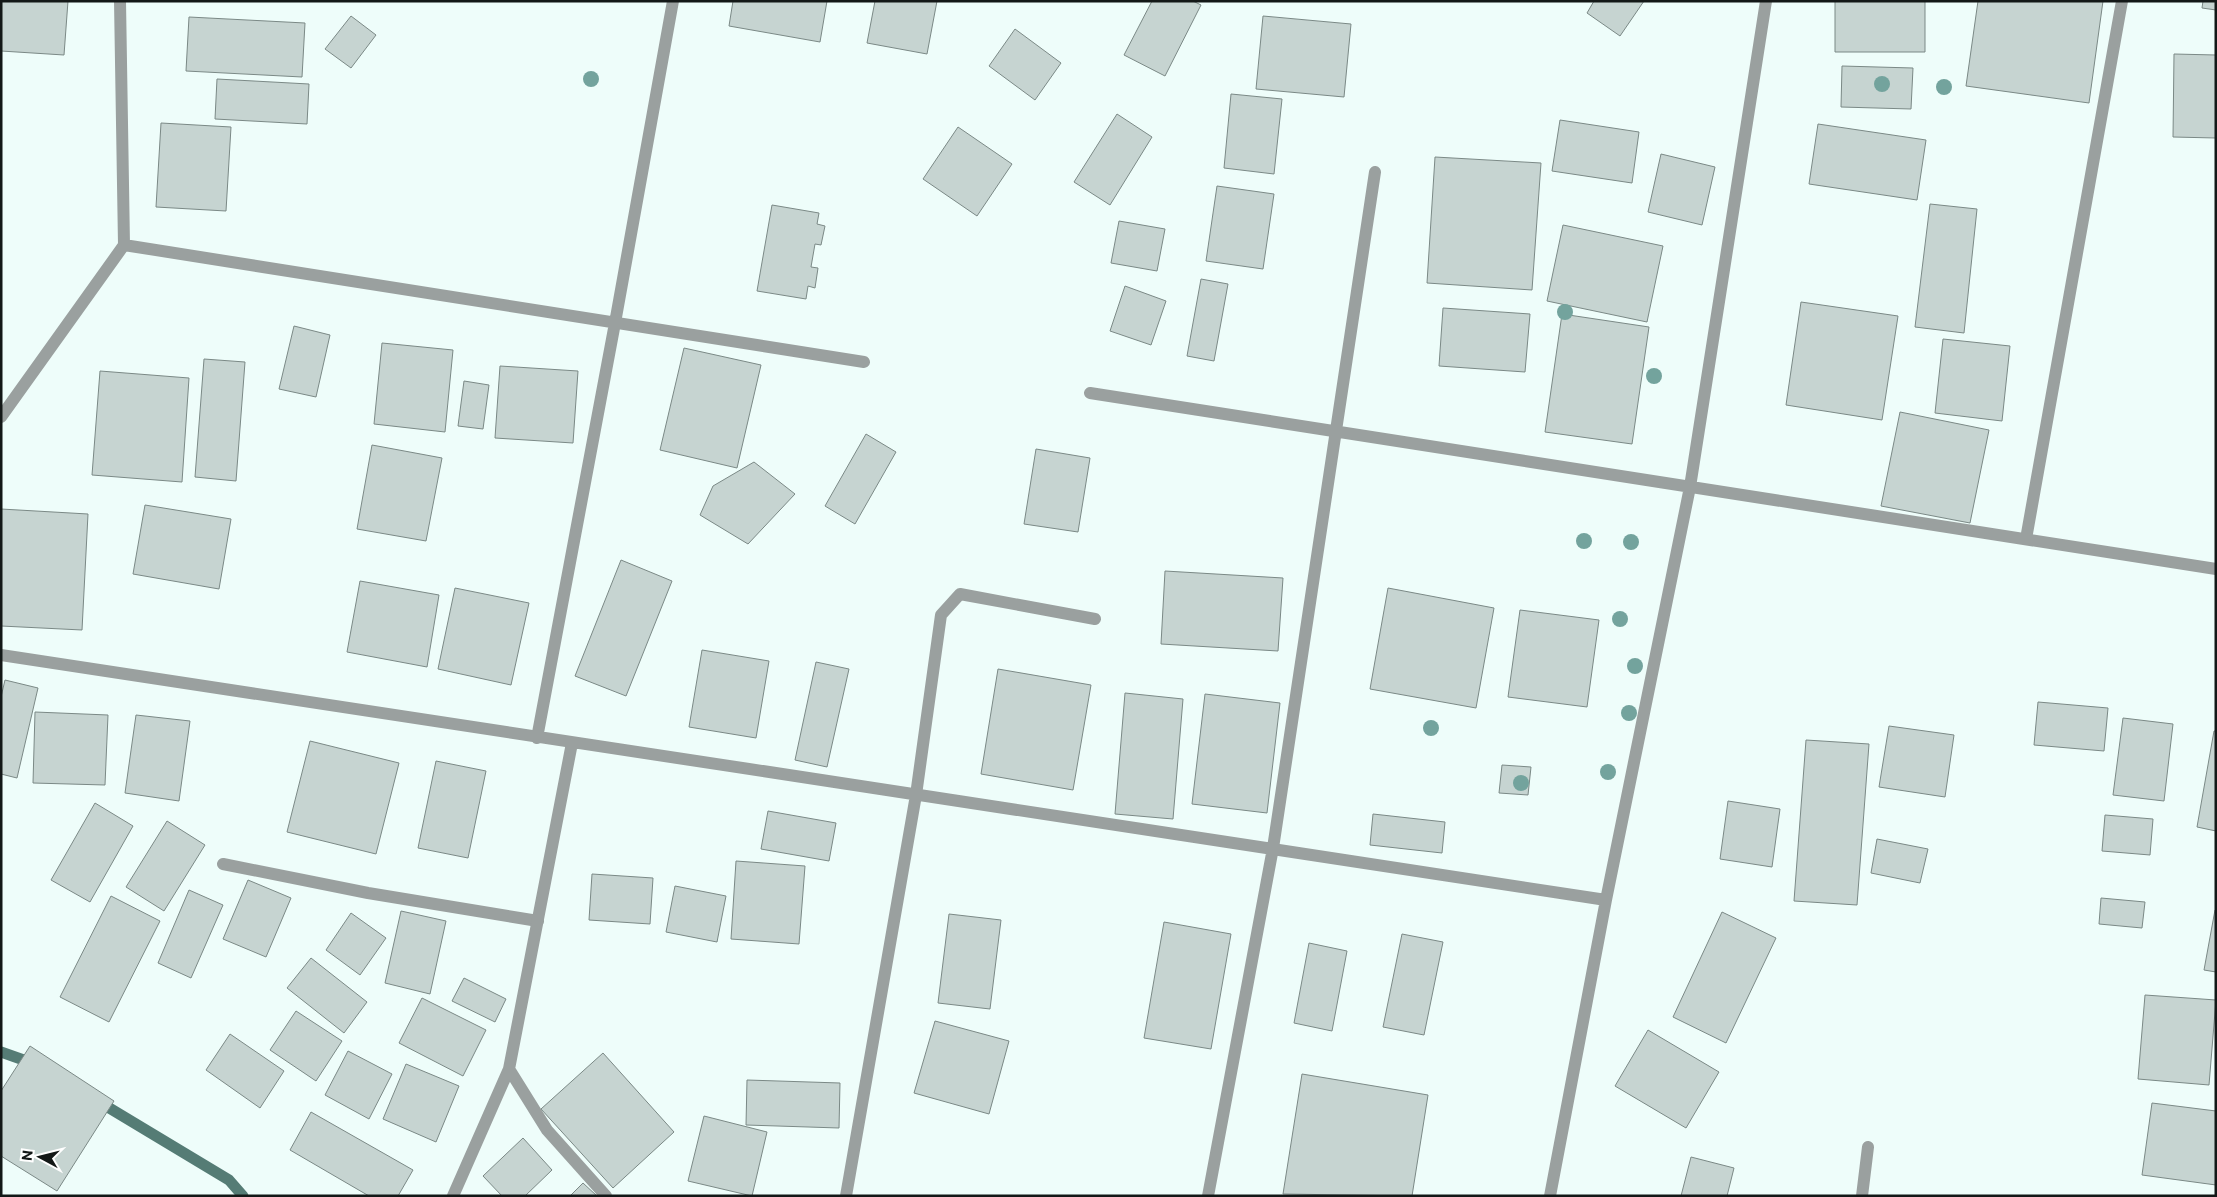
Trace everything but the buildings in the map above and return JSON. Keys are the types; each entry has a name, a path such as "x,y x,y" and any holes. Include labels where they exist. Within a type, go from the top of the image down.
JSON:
{"street":[{"path":"1,417 124,245 120,1"},
{"path":"537,738 673,1"},
{"path":"1550,1196 1606,900 1690,487 1766,1"},
{"path":"2026,539 2122,1"},
{"path":"1208,1196 1273,848 1375,172"},
{"path":"124,245 864,362"},
{"path":"1090,393 2216,569"},
{"path":"846,1196 916,795 942,615 960,594 1095,619"},
{"path":"1,655 1606,900"},
{"path":"453,1196 509,1069 572,743"},
{"path":"223,864 368,893 538,921"},
{"path":"509,1069 547,1130 606,1196"},
{"path":"1862,1196 1868,1147"}],"waterway":[{"path":"1,1052 35,1064"},
{"path":"96,1100 229,1180 243,1196"}]}
